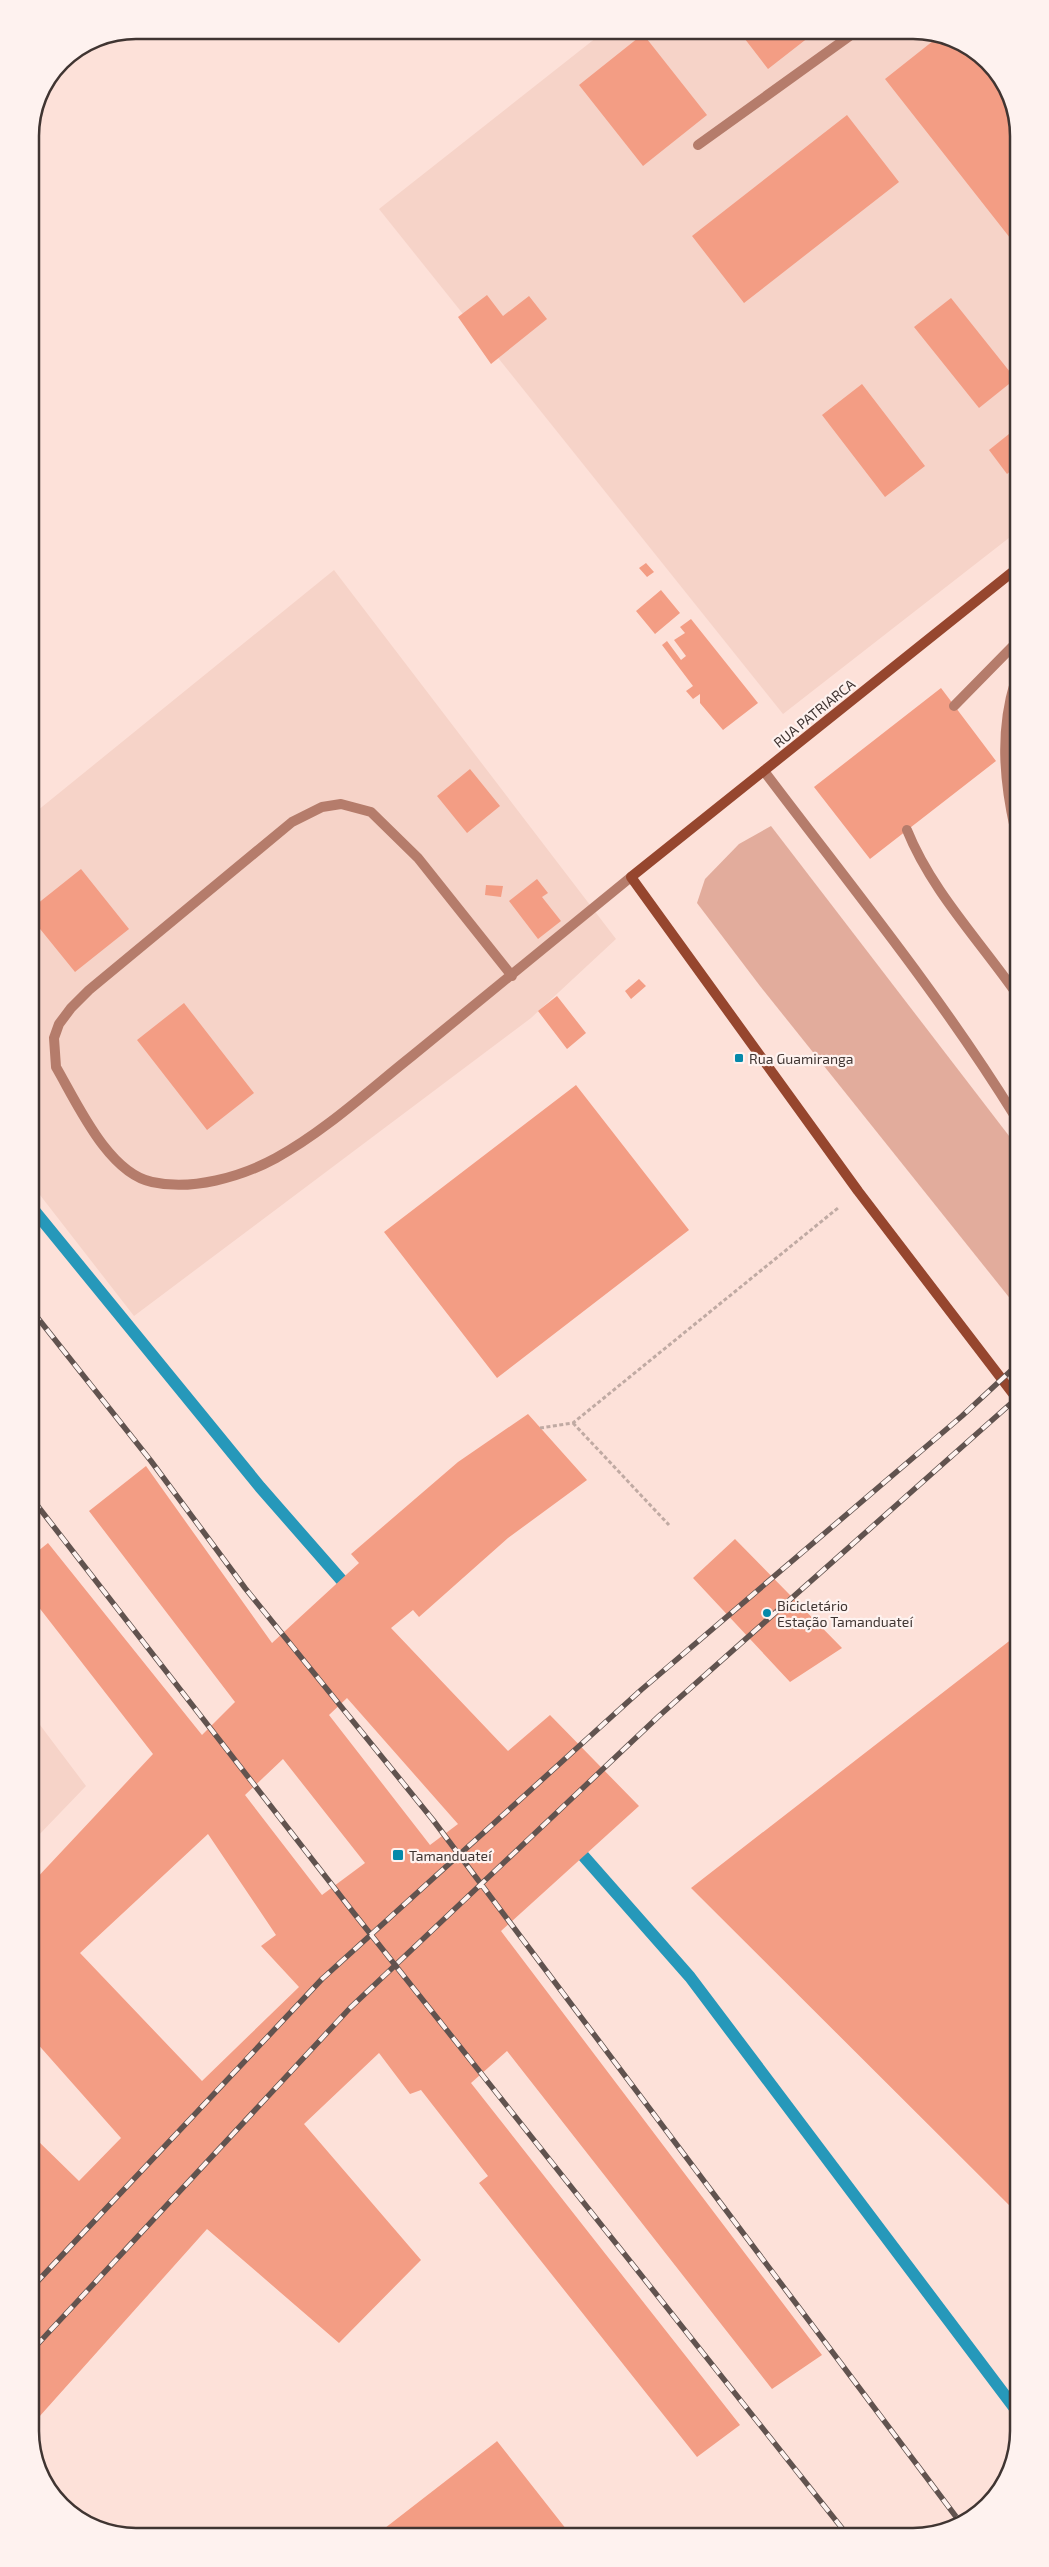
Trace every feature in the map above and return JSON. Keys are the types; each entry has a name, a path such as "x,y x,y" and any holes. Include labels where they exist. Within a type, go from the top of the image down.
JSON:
{"street":[{"name":"RUA PATRIARCA","path":"631,877 1010,574"},
{"path":"631,877 858,1192 1010,1391"}],"lane":[{"path":"698,145 845,39"},
{"path":"954,706 1010,649"},
{"path":"1010,707 1004,736 1010,808"},
{"path":"764,771 939,1002 981,1061 1010,1108"},
{"path":"512,976 418,858 371,812 341,804 322,807 292,822 89,990 59,1024 54,1038 54,1058 56,1067 88,1123 118,1162 132,1174 152,1182 185,1184 213,1181 276,1158 320,1130 512,976 631,877"},
{"path":"907,830 917,854 939,888 1010,985"}],"path":[{"path":"540,1428 573,1423 858,1192"},
{"path":"573,1423 669,1525"}],"shaded area":[{"path":"595,39 919,39 944,44 956,49 982,67 990,77 1005,105 1009,123 1010,537 783,714 379,209"},
{"path":"334,570 616,939 531,1018 134,1316 39,1194 39,809"},
{"path":"771,826 1010,1137 1010,1298 760,986 697,903 705,879 739,844"},
{"path":"39,1724 86,1786 39,1835"}],"building":[{"path":"637,39 647,39 707,115 643,166 579,85"},
{"path":"745,39 806,39 768,69"},
{"path":"933,41 944,44 967,55 982,67 990,77 1005,105 1009,123 1010,238 885,79"},
{"path":"847,115 899,182 744,303 692,236"},
{"path":"487,295 503,316 529,296 547,319 491,364 458,317"},
{"path":"951,298 1010,372 1010,383 979,408 914,327"},
{"path":"862,384 925,466 885,497 822,415"},
{"path":"1010,433 1010,471 1007,474 989,450"},
{"path":"646,563 654,572 647,577 639,568"},
{"path":"661,590 680,613 655,634 636,611"},
{"path":"691,619 758,703 723,730 700,703 700,694 693,699 686,691 693,686 662,645 667,641 681,660 686,656 674,640 685,633 680,627"},
{"path":"941,688 996,761 870,859 814,787"},
{"path":"470,769 500,806 467,833 437,796"},
{"path":"81,869 129,929 75,972 39,928 39,902"},
{"path":"537,879 548,893 542,897 561,921 538,939 509,901"},
{"path":"486,885 503,886 501,897 485,895"},
{"path":"639,979 646,986 631,999 625,991"},
{"path":"557,996 586,1033 567,1049 538,1011"},
{"path":"184,1003 254,1093 207,1130 137,1040"},
{"path":"576,1085 689,1230 497,1378 384,1232"},
{"name":"Tamanduateí","path":"528,1414 587,1480 508,1538 419,1617 413,1610 391,1628 508,1751 550,1715 639,1806 501,1931 822,2355 772,2389 507,2051 471,2083 740,2425 697,2457 479,2183 488,2176 421,2090 410,2094 379,2053 304,2124 421,2260 339,2343 207,2229 39,2417 39,2142 79,2181 121,2138 39,2046 39,1876 153,1754 39,1607 39,1550 48,1543 202,1735 235,1702 89,1511 146,1466 272,1643 359,1563 351,1554 458,1462","holes":["347,1698 458,1824 430,1845 329,1715","283,1759 365,1863 322,1895 245,1795","208,1834 276,1935 261,1946 299,1987 202,2081 80,1953"]},
{"name":"Bicicletário Estação Tamanduateí","path":"735,1539 842,1648 790,1682 693,1578"},
{"path":"1010,1640 1010,2206 691,1888"},
{"path":"496,2442 565,2528 385,2528"}],"waterway":[{"path":"39,1216 260,1487 351,1591"},
{"path":"572,1843 690,1977 1010,2402"}],"railway":[{"path":"39,1320 151,1461 245,1588 433,1820 957,2518"},
{"path":"39,2280 322,1979 641,1690 962,1416 1010,1372"},
{"path":"39,2343 350,2008 659,1716 1010,1404"},
{"path":"39,1508 353,1912 842,2528"}],"place":[{"name":"Rua Guamiranga","path":"739,1058"},
{"name":"Bicicletário Estação Tamanduateí","path":"767,1613"},
{"name":"Tamanduateí","path":"398,1855"}]}
